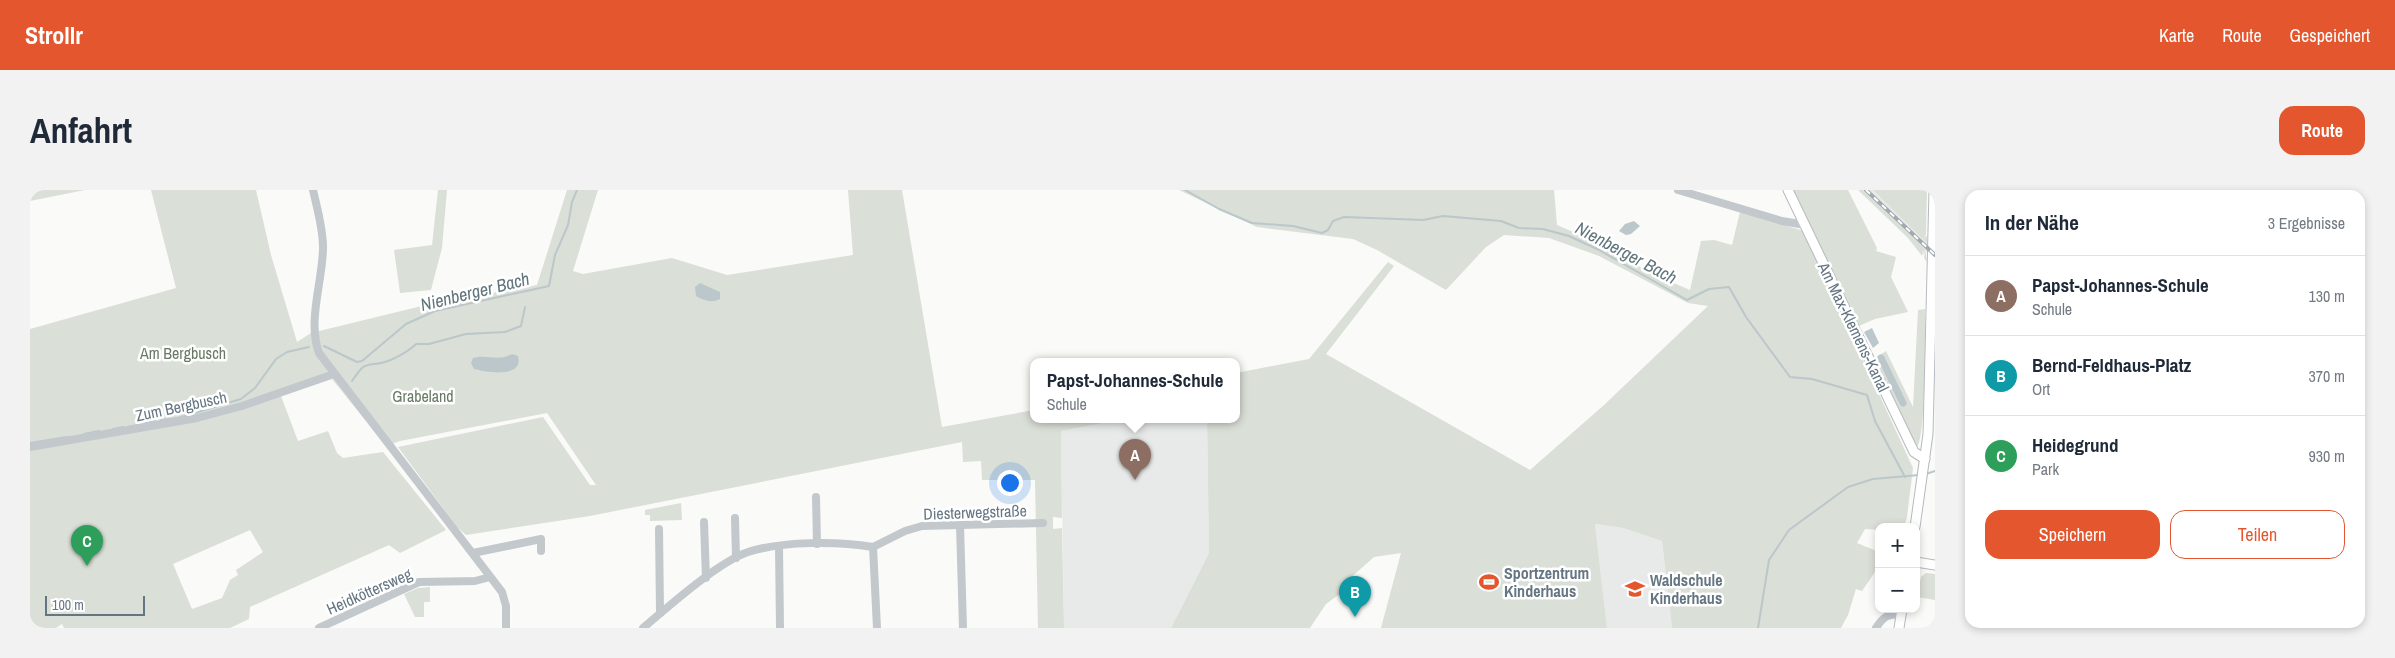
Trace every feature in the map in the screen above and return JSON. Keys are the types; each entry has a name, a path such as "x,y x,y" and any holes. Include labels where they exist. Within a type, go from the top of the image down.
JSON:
{"main road":[{"name":"Am Max-Klemens-Kanal","path":"1788,190 1914,452 1925,463"},
{"path":"1916,523 1925,463 1930,397 1934,190"},
{"path":"1920,562 1935,564"},
{"path":"1899,628 1901,613"}],"street":[{"path":"313,190 323,245 315,338 319,353 490,577 504,599 506,628"},
{"path":"1678,190 1782,221 1804,225"},
{"name":"Zum Bergbusch","path":"30,447 197,418 242,406 334,374"},
{"path":"816,497 816,544"},
{"path":"735,518 736,558"},
{"path":"704,522 706,578"},
{"name":"Diesterwegstraße","path":"873,547 915,528 1043,523"},
{"path":"960,525 963,628"},
{"path":"659,529 660,613"},
{"path":"473,553 541,539 541,551"},
{"path":"644,628 660,613 706,578 748,552 816,544 857,544 873,547 877,628"},
{"path":"779,547 780,628"},
{"name":"Heidköttersweg","path":"319,628 419,582 475,580 490,577"},
{"path":"1876,628 1882,618 1896,613"}],"shaded area":[{"path":"1863,190 1873,190 1935,248 1935,259 1927,251 1924,255 1911,236"},
{"path":"1634,221 1640,226 1631,234 1626,235 1619,231 1625,224"},
{"path":"700,283 720,292 720,299 708,301 696,296 695,287"},
{"path":"1872,328 1879,343 1873,348 1864,332"},
{"path":"512,354 518,356 518,363 510,371 495,372 474,369 471,363 473,358 497,358"},
{"path":"1104,423 1207,423 1209,553 1171,628 1064,628 1061,431"},
{"name":"Waldschule Kinderhaus","path":"1595,524 1623,528 1662,541 1672,628 1607,628"}],"green space":[{"path":"30,190 85,190 30,201"},
{"path":"151,190 256,190 271,255 297,342 311,333 430,304 537,285 567,190 598,190 573,271 583,274 672,258 727,275 853,255 848,190 902,190 942,427 1030,411 1030,423 1104,423 1061,431 1062,518 1053,517 1053,529 1062,528 1064,628 1038,628 1035,480 982,480 981,461 963,462 962,442 590,516 466,535 457,527 398,447 543,417 590,485 596,485 547,413 400,441 386,446 332,379 326,375 247,402 188,417 30,444 30,329 176,288"},
{"path":"438,190 447,190 442,248 431,290 400,293 394,250 432,245"},
{"path":"1179,190 1554,190 1557,225 1612,249 1648,272 1690,290 1701,241 1714,240 1732,245 1740,212 1804,231 1913,468 1905,523 1875,523 1875,530 1865,529 1857,543 1875,550 1875,572 1862,591 1856,589 1848,615 1841,628 1672,628 1662,541 1623,528 1595,524 1607,628 1381,628 1401,553 1374,557 1340,587 1341,593 1326,604 1310,628 1171,628 1209,553 1207,423 1240,423 1240,372 1309,359 1388,262 1394,266 1326,354 1530,470 1604,405 1708,306 1688,303 1599,256 1549,238 1504,235 1486,247 1446,290 1377,250 1353,239 1257,227"},
{"path":"1793,190 1848,190 1877,248 1876,251 1896,257 1891,277 1908,312 1875,319 1859,326"},
{"path":"1858,190 1863,190 1925,249 1927,262 1924,258 1925,252 1923,250 1922,256 1908,238"},
{"path":"1873,190 1927,190 1926,235 1924,237 1927,236 1927,243"},
{"path":"1925,309 1922,425 1917,447 1874,359 1886,351 1913,407 1918,310"},
{"path":"281,396 298,441 328,431 337,453 343,458 383,452 446,530 400,553 389,545 250,607 249,619 230,628 64,628 62,624 56,628 30,628 30,450 165,426","holes":["250,530 263,552 236,570 238,575 230,580 222,598 192,609 173,564"]},
{"path":"681,503 682,520 650,521 650,515 645,515 645,510"},
{"path":"1926,573 1935,574 1935,600 1920,598 1921,577"},
{"path":"430,587 430,602 424,602 424,617 415,617 404,594 418,588"}],"waterway":[{"name":"Nienberger Bach","path":"324,346 357,362 362,361 406,324 435,311 549,286 555,255 568,225 572,202 577,190"},
{"name":"Nienberger Bach","path":"1185,190 1219,209 1252,223 1293,226 1322,233 1328,230 1333,221 1344,217 1423,220 1443,216 1501,221 1519,228 1543,229 1569,236 1599,250 1687,300 1709,289 1729,287 1746,317 1790,377 1812,379 1867,395 1875,421 1905,477"},
{"path":"352,381 364,366 390,360 405,353 416,344 429,344 466,334 505,332 521,326 525,307"},
{"name":"Nienberger Bach","path":"161,420 178,418 241,399 255,388 276,359 287,352 309,347"},
{"path":"1881,358 1903,403"},
{"name":"Nienberger Bach","path":"145,423 155,421"},
{"name":"Nienberger Bach","path":"128,427 138,425"},
{"name":"Nienberger Bach","path":"113,429 123,427"},
{"name":"Nienberger Bach","path":"84,434 99,431"},
{"name":"Nienberger Bach","path":"30,443 67,437"},
{"path":"1926,474 1935,471"},
{"path":"1758,628 1769,560 1789,530 1848,487 1873,479 1919,475"}],"railway":[{"path":"1866,190 1935,255"}],"place":[{"name":"Papst-Johannes-Schule","path":"1135,480"},
{"name":"Heidegrund","path":"87,566"},
{"name":"Sportzentrum Kinderhaus","path":"1489,582"},
{"name":"Waldschule Kinderhaus","path":"1635,589"},
{"name":"Bernd-Feldhaus-Platz","path":"1355,617"}],"park label":[{"name":"Am Bergbusch","path":"183,353"},
{"name":"Grabeland","path":"423,396"}]}
